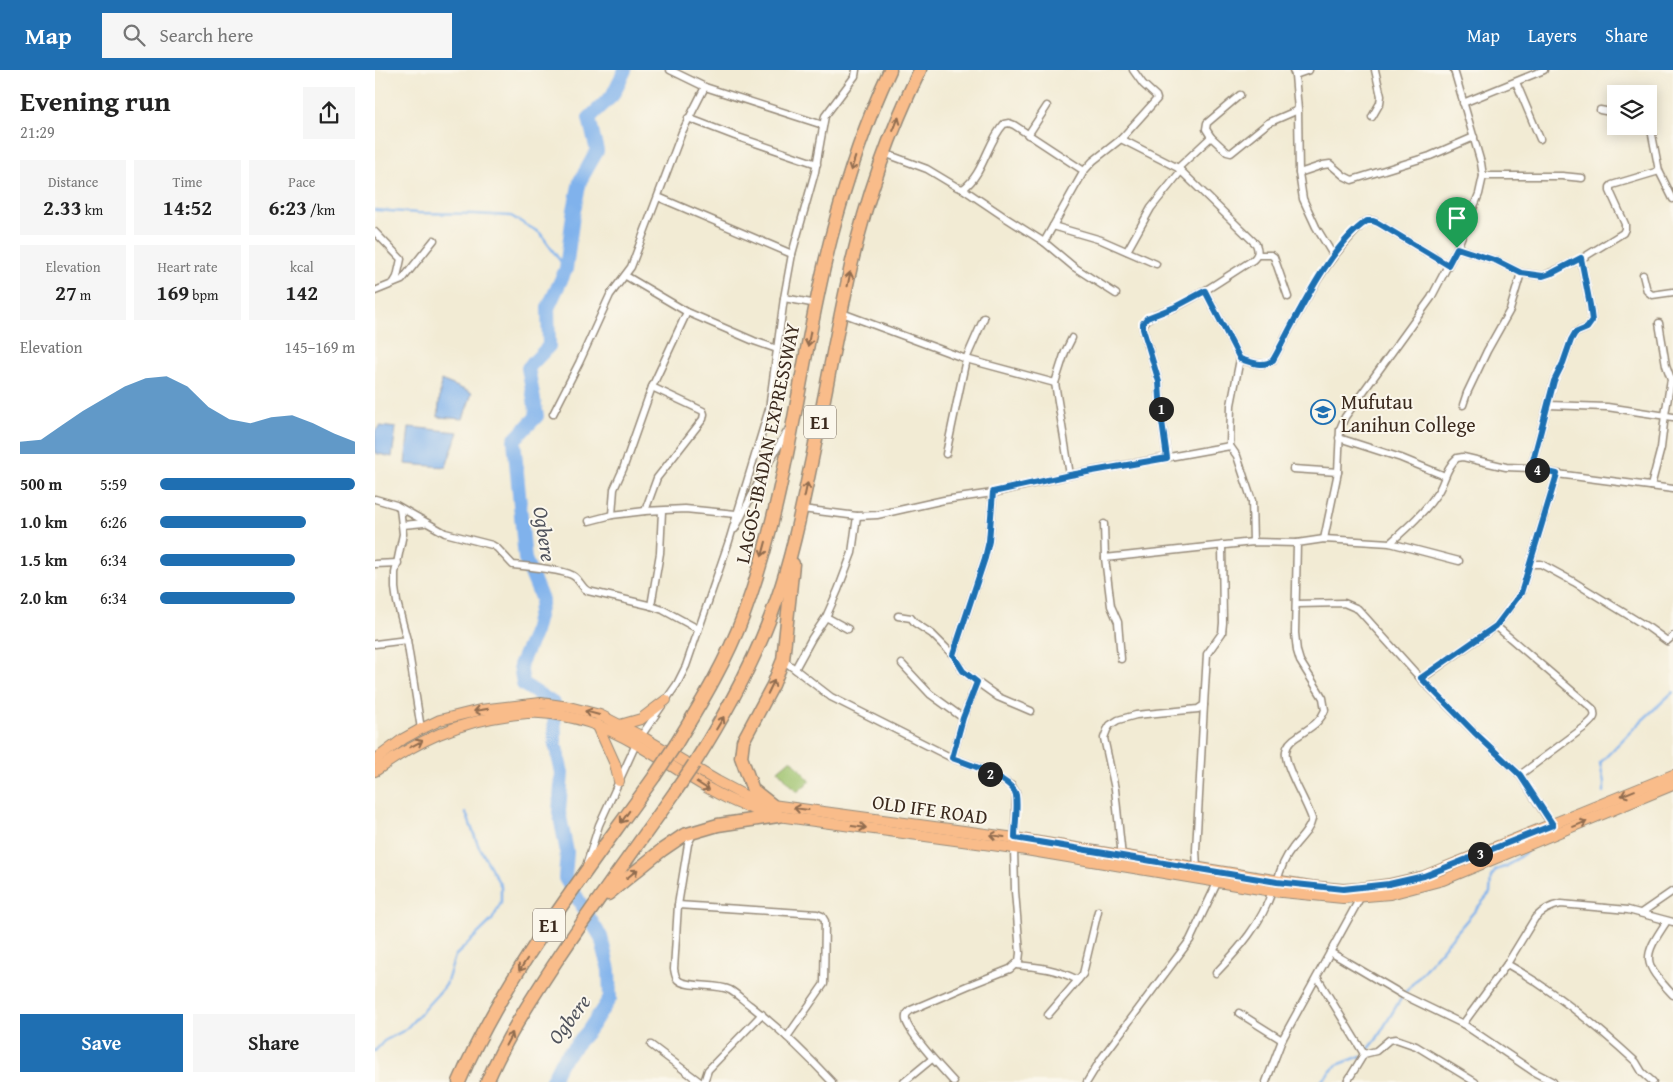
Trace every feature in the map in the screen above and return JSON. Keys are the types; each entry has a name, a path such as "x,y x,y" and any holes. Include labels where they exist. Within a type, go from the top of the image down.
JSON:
{"highway":[{"name":"LAGOS-IBADAN EXPRESSWAY","path":"459,1082 498,1003 559,910 676,744 706,695 721,669 744,615 769,529 786,460 831,238 861,140 890,70"},
{"name":"E1","path":"487,1082 514,1029 538,990 675,792 723,719 759,647 777,599 802,509 858,238 884,153 920,70"},
{"path":"775,810 753,790 741,757 743,741 773,685 783,660 790,607 794,540"},
{"path":"595,905 670,844 684,835 775,810"}],"main road":[{"path":"620,725 641,719 666,700"},
{"name":"OLD IFE ROAD","path":"375,771 420,742 446,731 481,720 540,708"},
{"name":"OLD IFE ROAD","path":"375,760 421,728 441,720 479,710 540,708 600,715 620,725 711,790 746,807 1015,843 1218,881 1343,889 1381,885 1424,876 1492,854 1673,785"},
{"name":"OLD IFE ROAD","path":"568,712 639,740"},
{"path":"597,724 615,764 619,781"},
{"name":"OLD IFE ROAD","path":"1038,847 1122,856 1197,868 1274,886 1343,898 1360,898 1415,888 1443,880 1553,825 1673,775"}],"street":[{"path":"670,70 705,87 823,125"},
{"path":"583,877 599,825 619,781 639,740 677,684 729,541 769,409 792,254 817,164 825,116 855,76 857,70"},
{"path":"1044,242 1084,172 1121,139 1157,99 1133,70"},
{"path":"1309,70 1294,73 1298,110 1299,173 1303,199 1333,255"},
{"path":"1372,117 1380,103 1381,96 1375,70"},
{"path":"1324,539 1337,472 1340,429 1345,417 1431,298 1457,248 1479,194 1483,176 1454,70"},
{"path":"1463,103 1544,70"},
{"path":"1516,82 1540,139"},
{"path":"553,414 610,296 631,267 689,118 705,87"},
{"path":"1240,95 1207,123 1206,129 1211,137 1227,152 1231,153 1268,123 1298,110"},
{"path":"1028,134 1047,106"},
{"path":"1600,110 1607,111"},
{"path":"689,118 817,164"},
{"path":"963,189 976,173 997,133 1004,124 1009,123 1015,125 1084,172"},
{"path":"1652,135 1659,172 1673,196"},
{"path":"1127,251 1151,208 1179,169 1211,137"},
{"path":"1299,173 1330,164 1352,180 1430,156 1474,138"},
{"path":"1121,139 1179,169 1256,244 1258,250 1258,255 1253,260 1205,291 1175,307 1147,318 1143,323 1143,329 1159,382 1167,458"},
{"path":"884,153 927,169 963,189 1044,242 1074,267 1116,294"},
{"path":"1457,248 1497,261 1521,273 1543,276 1552,273 1623,233 1625,224 1610,191 1612,185 1659,172"},
{"path":"1483,176 1562,176 1582,178"},
{"path":"658,197 792,254"},
{"path":"1240,359 1263,365 1269,364 1273,360 1333,255 1367,221 1373,221 1448,265"},
{"path":"1053,226 1101,240 1156,264"},
{"path":"375,232 401,259 394,282"},
{"path":"375,291 402,280 434,240"},
{"path":"1258,255 1274,257 1288,297"},
{"path":"1531,468 1554,381 1571,340 1575,333 1587,328 1592,321 1581,258"},
{"path":"1463,405 1487,351 1510,310 1521,273"},
{"path":"1643,275 1647,291 1652,295 1673,292"},
{"path":"626,276 687,312 753,341 777,349"},
{"path":"1205,291 1240,359 1231,405 1229,446 1237,456 1252,501 1253,542"},
{"path":"784,298 817,304"},
{"path":"612,515 614,489 623,469 652,386 687,312"},
{"path":"842,313 965,359 1055,383"},
{"path":"946,454 965,359 984,318"},
{"path":"1651,486 1661,448 1671,379 1666,365 1659,323"},
{"path":"1070,475 1055,383 1065,352 1072,338"},
{"path":"645,511 657,478 705,414 703,411 652,386"},
{"path":"1548,406 1607,407 1673,417"},
{"path":"729,541 766,467 794,418"},
{"path":"1339,438 1401,458 1445,476"},
{"path":"802,509 857,516 877,515 1070,475 1229,446"},
{"path":"1390,543 1417,519 1439,490 1453,461 1457,458 1463,457 1557,474 1673,489"},
{"path":"1293,469 1337,472"},
{"path":"1421,678 1496,626 1521,593 1557,474"},
{"path":"953,655 985,558 989,541 993,492"},
{"path":"375,499 395,505 445,533 492,545 513,565 534,567 575,576 588,592 663,610 698,629"},
{"path":"400,508 403,525 402,544 395,574 395,588 407,640 421,728"},
{"path":"589,521 612,515 685,509 736,514"},
{"path":"651,606 660,553 662,511"},
{"path":"795,670 826,617 838,590 852,553 857,516"},
{"path":"403,525 426,523"},
{"path":"1104,524 1105,558 1111,606 1118,622 1121,659"},
{"path":"1105,558 1253,542 1297,542 1324,539 1390,543 1459,560"},
{"path":"1216,973 1238,950 1262,916 1281,866 1310,826 1312,819 1290,769 1285,752 1294,738 1319,721 1325,710 1323,698 1300,661 1297,652 1295,633 1297,542"},
{"path":"1197,868 1196,841 1207,654 1222,632 1223,623 1222,545"},
{"path":"375,564 398,563"},
{"path":"1531,564 1541,564 1574,582 1667,641 1673,636"},
{"path":"1297,604 1344,603 1358,609 1367,616 1421,678 1520,775 1553,825"},
{"path":"898,616 911,618 915,623 932,634 953,655 963,671 977,682 999,697 1031,711"},
{"path":"826,617 848,629"},
{"path":"1496,626 1593,710 1595,715 1586,726 1520,775"},
{"path":"375,644 407,640"},
{"path":"783,660 831,697 952,758 980,768 1012,786 1016,793 1015,891 1019,961 1010,969 907,1012 905,1018 908,1027 954,1082"},
{"path":"901,664 931,694 963,718"},
{"path":"952,758 963,718 977,682"},
{"path":"1122,856 1115,789 1104,738 1107,730 1118,720 1136,715 1183,711 1202,708 1205,705"},
{"path":"695,831 691,836 689,844 678,905 674,969 676,978 687,983 724,987 730,990 762,1014 832,1082"},
{"path":"1087,1082 1101,1059 1190,940 1218,881"},
{"path":"1641,913 1673,891"},
{"path":"1267,1082 1282,1040 1360,898"},
{"path":"1463,1024 1507,964 1535,918 1541,912 1561,904 1628,910 1670,922 1653,941 1647,954 1650,966 1659,980 1673,995"},
{"path":"678,905 817,914 822,916 825,921 824,984 787,1038"},
{"path":"1048,1015 1083,974 1098,911"},
{"path":"1330,952 1403,995 1463,1024 1534,1072 1553,1082"},
{"path":"1507,964 1541,984 1573,1007 1636,1062 1642,1072 1653,1082"},
{"path":"1016,965 1043,967 1062,972 1078,980"},
{"path":"1317,977 1364,1054"},
{"path":"1239,1013 1282,1040"},
{"path":"651,1045 702,1082 708,1070 762,1014"},
{"path":"1347,1082 1364,1054 1376,1051 1389,1040 1396,1039 1416,1046 1475,1082"},
{"path":"904,1082 932,1058"}],"green space":[{"path":"791,759 810,781 797,792 778,770"}],"water":[{"path":"441,380 472,393 463,419 438,417"},
{"path":"380,426 396,428 392,457 375,453 375,431"},
{"path":"409,427 458,432 446,467 405,464"}],"waterway":[{"name":"Ogbere","path":"551,1082 561,1062 588,1031 610,998 609,970 601,937 565,878 567,852 559,812 562,773 555,743 554,704 523,684 520,665 533,636 542,600 525,559 514,440 537,416 528,368 549,346 548,308 566,269 573,215 580,181 597,151 589,118 612,96 625,70"},
{"path":"375,210 511,216 540,233 566,269"},
{"path":"1604,792 1600,763 1673,692"},
{"path":"375,1051 384,1041 405,1030 446,985 455,956 492,920 501,903 501,886 478,845 466,813"},
{"path":"1367,1051 1376,1040 1403,995 1490,893 1491,877 1496,870 1507,866 1526,852"},
{"path":"1320,1082 1337,1065 1361,1056"}],"place":[{"name":"Mufutau Lanihun College","path":"1323,412"}],"route":[{"path":"1367,221 1378,223 1448,265 1457,248 1497,261 1521,273 1543,276 1581,258 1590,305 1592,321 1587,328 1575,333 1554,381 1531,468 1557,474 1521,593 1496,626 1421,678 1520,775 1553,825 1424,876 1389,884 1343,889 1277,882 1015,838 1016,793 1012,786 980,768 952,758 963,718 977,682 963,671 953,655 985,558 989,541 993,492 1070,475 1167,458 1159,382 1143,329 1143,323 1147,318 1175,307 1205,291 1240,359 1263,365 1269,364 1333,255 1367,221"}]}
